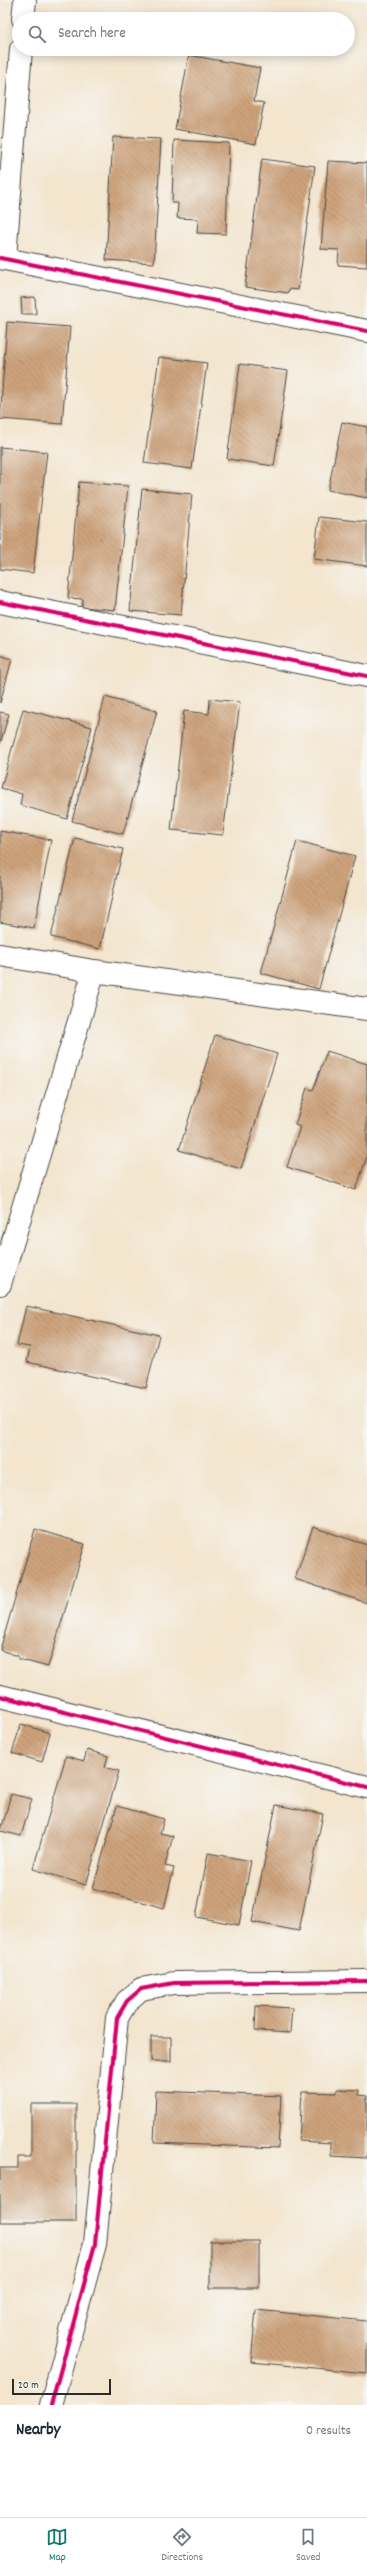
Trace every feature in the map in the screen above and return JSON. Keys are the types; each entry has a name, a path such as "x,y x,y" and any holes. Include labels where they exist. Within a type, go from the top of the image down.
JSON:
{"street":[{"path":"23,12 24,0"},
{"path":"20,56 2,258 367,331"},
{"path":"0,602 367,676"},
{"path":"0,955 94,971 367,1009"},
{"path":"0,1284 94,971"},
{"path":"0,1696 367,1788"},
{"path":"51,2405 95,2244 117,2018 127,2001 141,1989 174,1982 367,1981"}],"building":[{"path":"189,56 260,68 254,101 264,103 256,144 175,129"},
{"path":"113,137 161,139 154,263 106,260"},
{"path":"174,140 229,143 226,234 197,233 198,219 177,218 178,203 172,203"},
{"path":"262,159 315,166 298,290 289,289 288,293 245,287"},
{"path":"328,161 367,163 367,267 338,265 339,250 321,249"},
{"path":"35,297 36,314 22,314 21,298"},
{"path":"7,322 70,327 62,424 0,419"},
{"path":"159,357 207,363 192,469 144,463"},
{"path":"240,364 288,371 274,466 227,459"},
{"path":"342,422 367,427 367,498 328,490"},
{"path":"0,447 47,452 33,573 0,569"},
{"path":"79,482 128,486 115,610 82,607 83,599 68,598"},
{"path":"142,489 192,494 181,615 130,611"},
{"path":"319,517 367,522 367,566 314,559"},
{"path":"0,655 12,659 0,703"},
{"path":"105,697 157,711 123,834 72,821"},
{"path":"210,699 240,702 223,835 171,830 184,711 209,714"},
{"path":"23,709 92,727 67,819 20,805 22,794 1,788"},
{"path":"0,712 9,714 0,744"},
{"path":"0,831 51,840 34,928 0,922"},
{"path":"75,838 123,849 100,949 51,937"},
{"path":"297,841 355,856 319,989 261,973"},
{"path":"215,1035 277,1054 241,1169 179,1150"},
{"path":"327,1051 367,1064 367,1156 356,1190 287,1167 300,1127 295,1125 307,1088 313,1090"},
{"path":"26,1306 159,1335 146,1388 27,1362 30,1347 17,1345"},
{"path":"313,1527 367,1545 367,1603 295,1579"},
{"path":"35,1529 85,1544 48,1667 18,1659 18,1656 0,1650"},
{"path":"21,1724 50,1733 42,1762 12,1753"},
{"path":"87,1750 108,1756 105,1767 119,1771 86,1885 33,1869 66,1756 84,1761"},
{"path":"11,1794 32,1799 21,1836 1,1831"},
{"path":"276,1805 323,1814 299,1931 252,1922"},
{"path":"117,1806 164,1819 160,1833 173,1836 165,1866 174,1868 164,1908 93,1888"},
{"path":"208,1853 251,1861 239,1925 196,1917"},
{"path":"256,2006 292,2008 290,2033 255,2031"},
{"path":"151,2037 171,2037 171,2061 151,2061"},
{"path":"337,2089 359,2090 359,2095 367,2096 367,2158 331,2156 331,2143 299,2141 302,2092 337,2093"},
{"path":"156,2091 281,2096 278,2148 154,2143"},
{"path":"31,2104 76,2104 76,2222 0,2222 0,2168 18,2168 18,2157 31,2157"},
{"path":"210,2241 259,2241 259,2288 210,2288"},
{"path":"256,2310 367,2321 367,2373 251,2362"}],"cycle path":[{"path":"0,258 367,331"},
{"path":"0,602 367,676"},
{"path":"0,1696 367,1787"},
{"path":"51,2405 95,2244 117,2018 127,2001 141,1989 174,1983 367,1981"}]}
